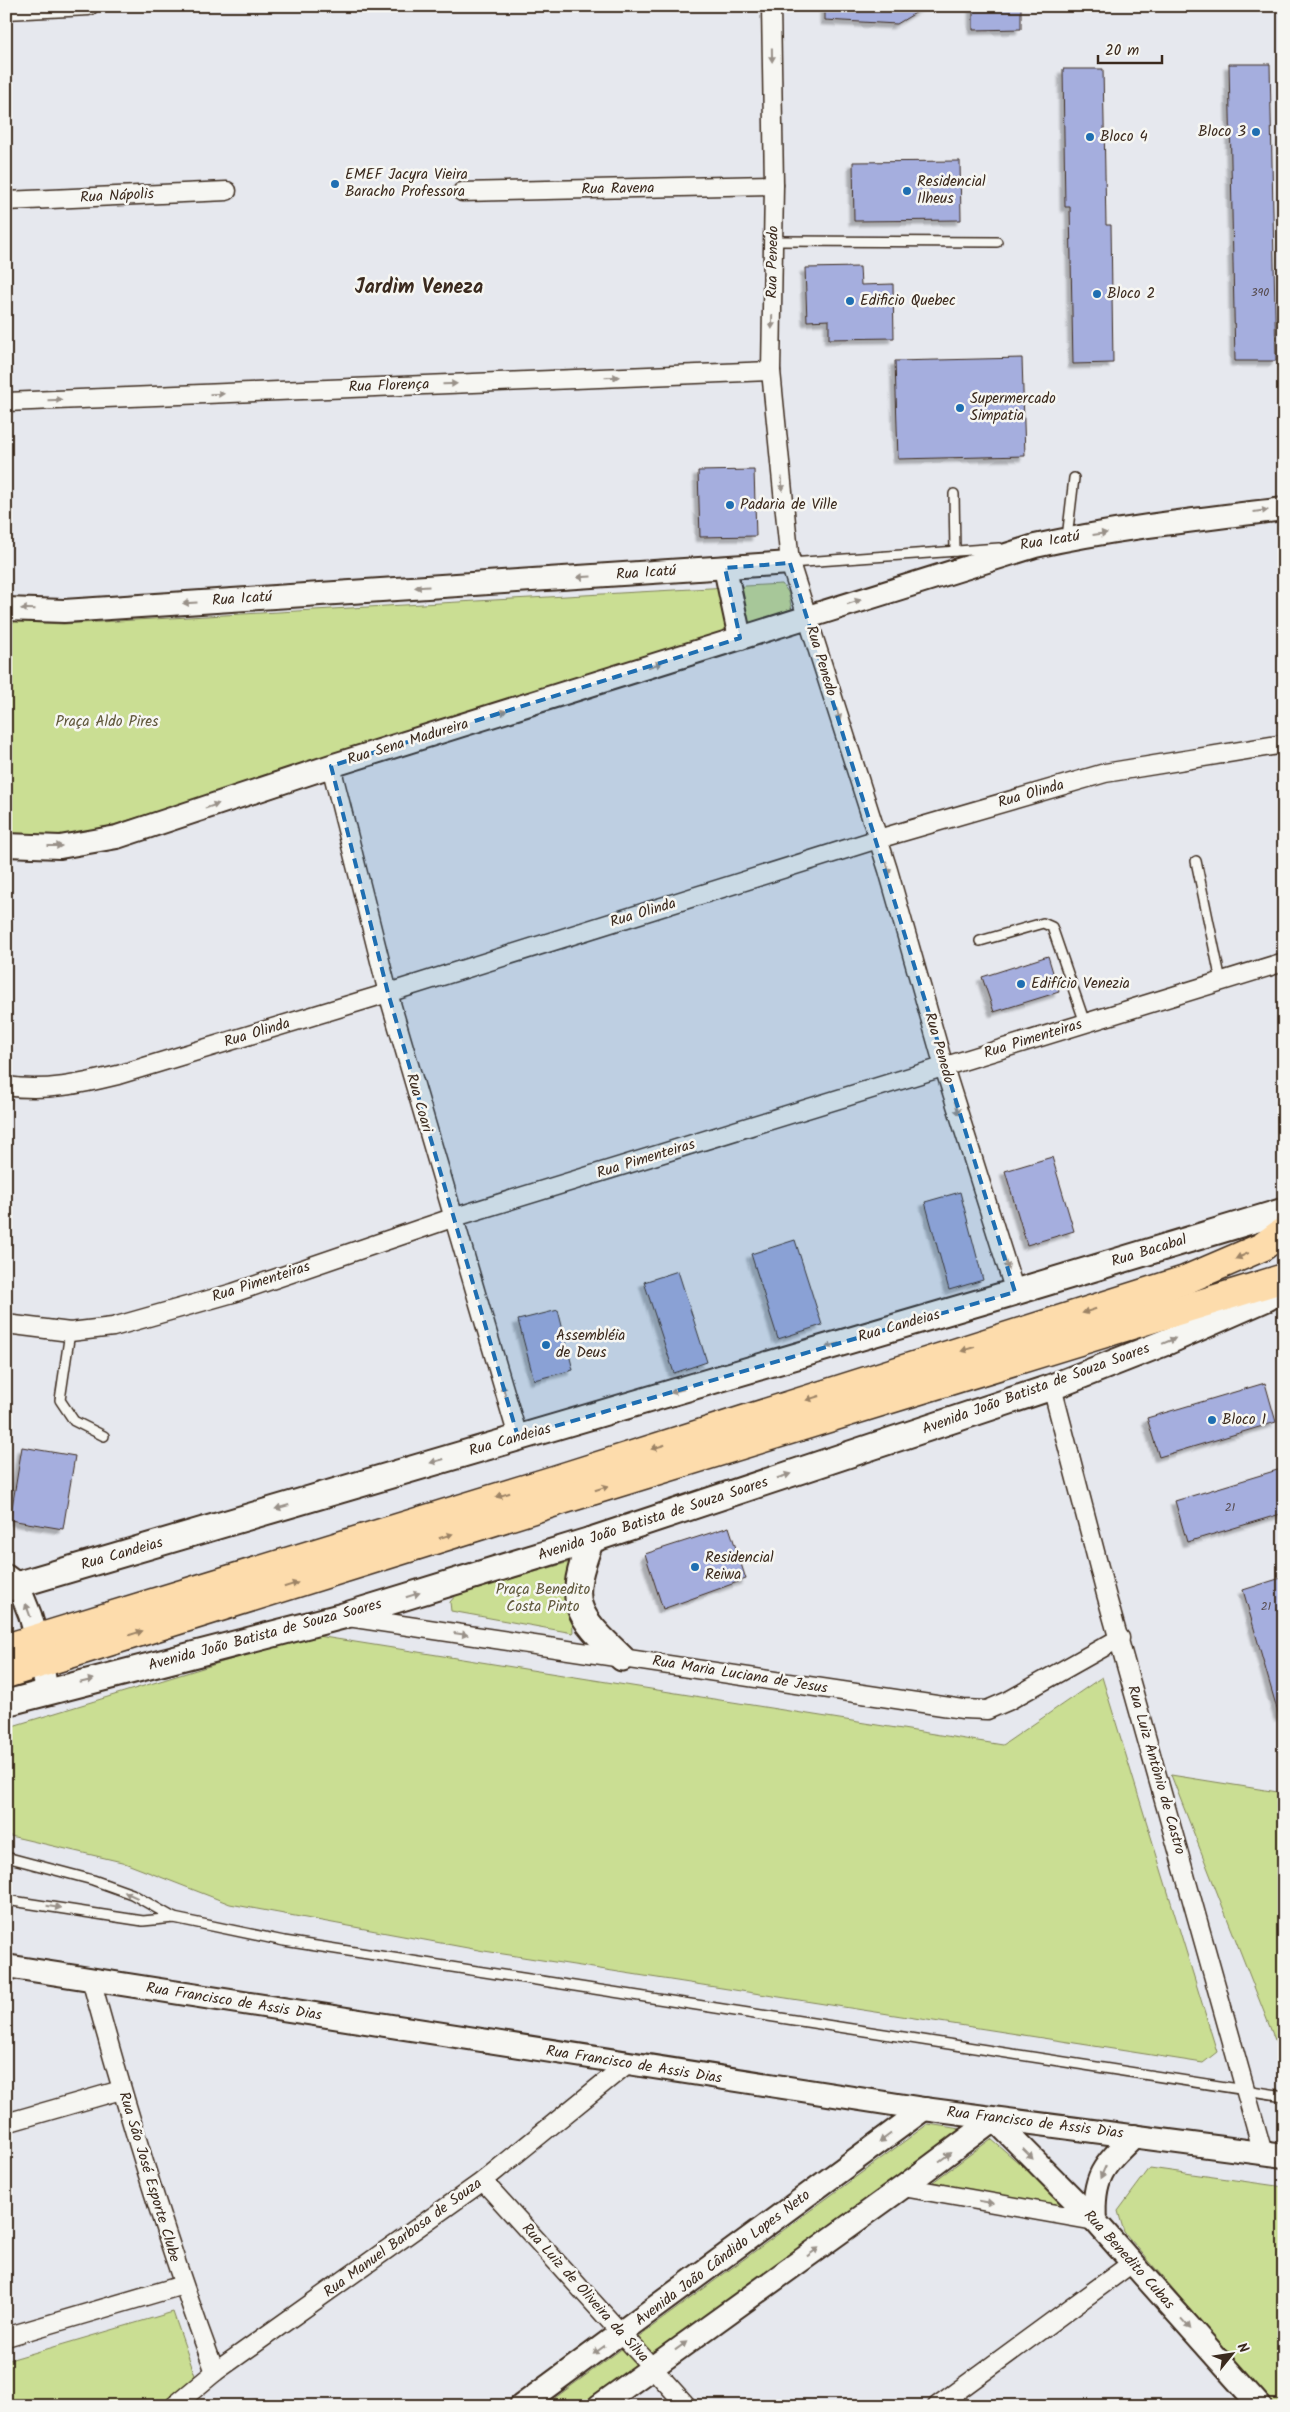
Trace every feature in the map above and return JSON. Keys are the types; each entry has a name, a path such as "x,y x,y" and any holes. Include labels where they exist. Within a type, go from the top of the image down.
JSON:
{"main road":[{"name":"Rua Bacabal","path":"1014,1292 1284,1211"},
{"path":"6,1674 40,1651 570,1475 1185,1280 1262,1247 1284,1231"},
{"path":"6,1648 40,1651 568,1498 1284,1278"},
{"name":"Avenida João Batista de Souza Soares","path":"6,1704 47,1691 344,1616 591,1540 1052,1387 1169,1341 1267,1298 1284,1288"},
{"name":"Rua Candeias","path":"10,1583 1014,1292"},
{"path":"591,1540 580,1570 577,1588 582,1615 594,1632 622,1658"}],"street":[{"path":"6,10 89,6"},
{"name":"Rua Penedo","path":"771,6 774,185 771,371 790,563 795,585 808,617 878,839 944,1067 1014,1292"},
{"name":"Rua Ravena","path":"462,192 774,185"},
{"name":"Rua Nápolis","path":"6,201 227,191"},
{"name":"Rua Florença","path":"6,402 771,371"},
{"name":"Rua Icatú","path":"1035,546 1067,538 1284,509"},
{"name":"Rua Sena Madureira","path":"6,845 60,846 117,837 331,766 1035,546"},
{"name":"Rua Icatú","path":"6,608 64,611 790,563"},
{"path":"725,568 740,638"},
{"name":"Rua Olinda","path":"6,1086 28,1089 74,1086 118,1075 388,993 878,839 1105,773 1284,744"},
{"name":"Rua Coari","path":"331,766 388,993 452,1218 518,1437"},
{"name":"Rua Pimenteiras","path":"6,1324 70,1332 113,1327 232,1293 452,1218 1284,962"},
{"name":"Rua Luiz Antônio de Castro","path":"1052,1387 1246,2091 1274,2155"},
{"path":"10,1583 40,1651 47,1691"},
{"name":"Rua Maria Luciana de Jesus","path":"344,1616 963,1709 987,1710 1022,1694 1120,1638"},
{"name":"Rua Francisco de Assis Dias","path":"6,1966 994,2120 1274,2155"},
{"name":"Rua São José Esporte Clube","path":"91,1980 121,2090 183,2285 215,2372"},
{"name":"Rua Manuel Barbosa de Souza","path":"174,2406 215,2372 483,2181 627,2064"},
{"path":"6,2123 121,2090"},
{"name":"Avenida João Cândido Lopes Neto","path":"521,2406 620,2335 924,2109"},
{"path":"599,2406 994,2120"},
{"name":"Rua Benedito Cubas","path":"994,2120 1095,2221 1260,2406"},
{"path":"903,2187 1095,2221 1097,2185 1106,2163 1134,2136"},
{"name":"Rua Luiz de Oliveira da Silva","path":"483,2181 686,2406"},
{"path":"936,2406 1132,2263"},
{"path":"6,2336 183,2285"}],"lane":[{"path":"773,241 997,242"},
{"path":"1067,538 1074,478"},
{"path":"954,494 955,551"},
{"name":"Rua Icatú","path":"790,563 1035,546"},
{"path":"1196,861 1221,981"},
{"path":"980,941 1043,923 1052,927 1085,1024"},
{"path":"70,1332 60,1400 74,1422 104,1436"},
{"path":"6,1856 54,1868 108,1885 132,1894 174,1918"},
{"path":"6,1900 143,1921 174,1918 284,1941 1284,2096"}],"highlighted area":[{"path":"790,563 1015,1292 518,1437 388,993 331,766 740,638 725,568"}],"green space":[{"name":"Praça Aldo Pires","path":"782,584 788,592 793,615 113,825 57,839 6,836 6,621 63,624"},
{"name":"Praça Benedito Costa Pinto","path":"570,1562 573,1633 451,1611 450,1602 457,1594"},
{"path":"311,1635 1003,1745 1102,1677 1217,2052 1203,2063 484,1951 230,1904 122,1862 6,1835 6,1728"},
{"path":"1171,1775 1284,1793 1284,2063"},
{"path":"928,2124 967,2130 579,2406 544,2406"},
{"path":"991,2139 1077,2213 933,2182"},
{"path":"1150,2168 1284,2187 1284,2406 1274,2406 1124,2232 1118,2211"},
{"path":"173,2312 199,2387 173,2406 6,2406 6,2361"}],"building":[{"path":"825,6 927,6 897,24 825,20"},
{"path":"973,6 1021,6 1021,29 973,30"},
{"path":"1229,64 1270,64 1276,361 1235,361"},
{"path":"1063,69 1103,69 1106,225 1111,225 1113,363 1073,364 1070,207 1065,207"},
{"name":"Residencial Ilheus","path":"960,161 961,220 854,221 853,162"},
{"name":"Edificio Quebec","path":"860,267 861,285 893,284 894,338 829,339 829,320 807,321 805,268"},
{"name":"Supermercado Simpatia","path":"1022,358 1025,456 898,459 895,361"},
{"path":"754,470 756,536 700,537 698,471"},
{"name":"Edifício Venezia","path":"1048,956 1059,992 994,1012 982,977"},
{"path":"1052,1157 1074,1231 1027,1245 1005,1171"},
{"path":"960,1192 983,1280 949,1290 925,1202"},
{"path":"795,1240 822,1325 778,1339 751,1254"},
{"path":"678,1271 707,1362 674,1373 644,1282"},
{"name":"Assembléia de Deus","path":"558,1310 573,1370 534,1380 518,1320"},
{"name":"Bloco 1","path":"1265,1383 1276,1422 1159,1457 1147,1418"},
{"path":"22,1447 75,1456 63,1529 10,1520"},
{"path":"1284,1468 1284,1513 1187,1542 1175,1501"},
{"name":"Residencial Reiwa","path":"729,1527 746,1579 663,1609 645,1554"},
{"path":"1284,1577 1284,1715 1279,1716 1243,1590"}],"place":[{"name":"Bloco 3","path":"1256,132"},
{"name":"Bloco 4","path":"1090,137"},
{"name":"EMEF Jacyra Vieira Baracho Professora","path":"335,184"},
{"name":"Residencial Ilheus","path":"907,191"},
{"name":"Bloco 2","path":"1097,294"},
{"name":"Edificio Quebec","path":"850,301"},
{"name":"Supermercado Simpatia","path":"960,408"},
{"name":"Padaria de Ville","path":"730,505"},
{"name":"Edifício Venezia","path":"1021,984"},
{"name":"Assembléia de Deus","path":"546,1345"},
{"name":"Bloco 1","path":"1212,1420"},
{"name":"Residencial Reiwa","path":"695,1567"}],"district":[{"name":"Jardim Veneza","path":"419,288"}]}
